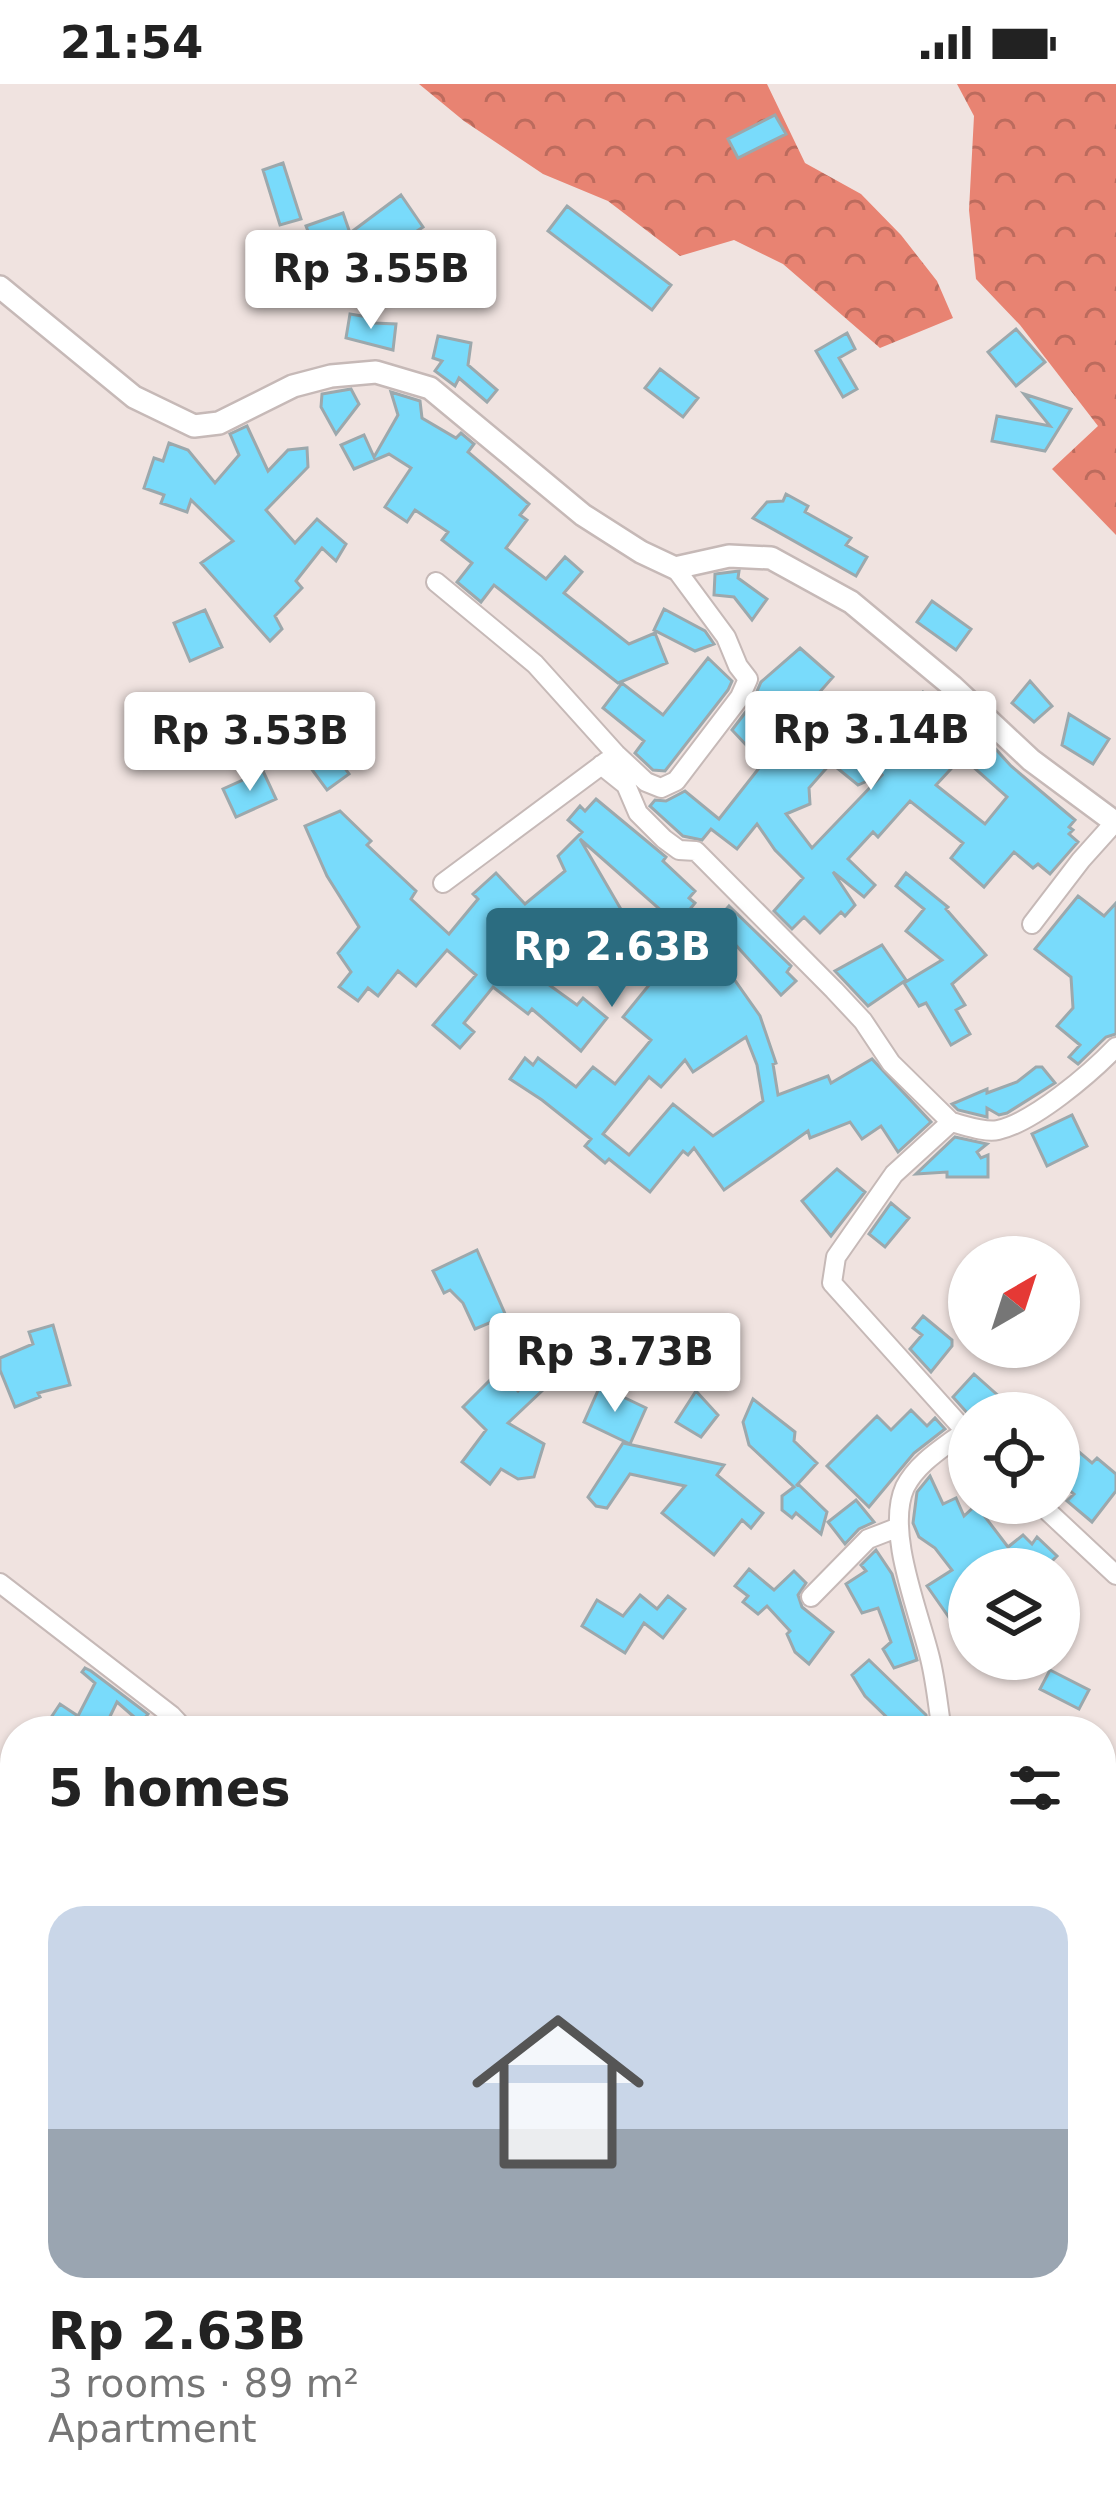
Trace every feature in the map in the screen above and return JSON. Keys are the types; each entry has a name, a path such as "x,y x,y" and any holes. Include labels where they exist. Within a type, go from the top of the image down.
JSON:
{"street":[{"path":"0,287 134,397 194,426 219,423 293,386 331,376 376,372 411,380 459,410 583,515 675,568 726,637 748,679 740,698 671,786 654,788 609,760"},
{"path":"675,568 729,556 771,558 851,602 1031,760 1116,823 1032,924"},
{"path":"436,582 535,664 609,760 638,813 679,850 696,851 764,915 863,1021 891,1063 951,1122 997,1131 1059,1097 1116,1047"},
{"path":"443,883 609,760"},
{"path":"948,1412 832,1283 836,1257 894,1174 951,1122"},
{"path":"940,1716 932,1664 898,1527 899,1503 913,1474 948,1447"},
{"path":"1061,1524 1116,1575"},
{"path":"811,1597 868,1539 898,1527"},
{"path":"0,1583 172,1716"}],"green space":[{"path":"419,84 767,84 805,163 861,194 901,235 937,281 953,318 880,348 783,264 734,240 680,256 608,201 543,174"},
{"path":"957,84 1116,84 1116,535 1052,469 1098,426 1020,325 976,279 969,210 974,116"}],"building":[{"path":"775,115 786,134 738,158 728,139"},
{"path":"283,163 301,219 280,225 263,170"},
{"path":"401,195 423,227 381,255 392,273 378,282 367,264 326,279 306,226 343,213 350,233"},
{"path":"567,206 671,285 652,310 548,231"},
{"path":"350,314 374,318 374,323 396,324 393,350 346,338"},
{"path":"1016,329 1045,362 1016,386 988,352"},
{"path":"847,333 855,349 839,358 857,389 843,397 816,351"},
{"path":"438,336 471,343 468,365 497,390 487,402 459,378 455,386 435,371 442,361 433,358"},
{"path":"660,369 698,398 683,417 645,388"},
{"path":"351,389 359,404 336,434 321,407 322,394"},
{"path":"391,392 420,401 422,418 456,438 461,433 474,444 468,452 529,504 520,515 527,520 506,548 546,579 565,557 582,572 564,593 629,644 655,633 667,663 618,683 494,585 481,602 457,582 472,563 442,540 448,532 415,510 407,522 385,507 411,468 389,454 354,469 341,445 364,435 374,457 398,415"},
{"path":"1024,394 1071,409 1045,451 992,441 997,416 1050,426"},
{"path":"247,426 268,471 288,450 307,448 308,467 266,510 295,543 317,519 346,544 336,561 322,548 296,581 302,588 275,616 282,629 270,641 201,563 233,541 191,500 187,512 161,503 164,495 144,488 154,458 163,461 169,443 188,450 215,483 239,455 230,434"},
{"path":"786,494 808,506 805,512 851,538 846,545 867,557 856,576 753,518 767,502 783,501"},
{"path":"739,571 738,578 767,599 752,620 734,597 714,595 715,574"},
{"path":"932,601 971,629 956,650 917,622"},
{"path":"664,609 705,631 714,644 695,651 654,630"},
{"path":"205,610 222,647 190,661 174,623"},
{"path":"800,648 833,677 795,720 839,751 866,718 874,724 898,694 912,706 923,692 979,737 982,734 1011,766 1075,820 1069,834 1078,842 1050,874 1038,864 1033,868 1014,852 984,887 951,858 963,843 910,801 878,837 873,832 848,859 875,885 864,897 833,872 855,905 820,933 804,917 792,929 774,911 803,878 757,824 737,849 711,829 702,840 683,836 650,806 685,791 719,819 763,763 732,730 761,682","holes":["962,757 1007,797 985,824 936,785","831,763 858,785 883,774 812,848 786,814 810,804 809,788"]},
{"path":"708,658 732,681 728,690 665,771 653,770 635,753 644,741 603,708 622,683 663,715"},
{"path":"1030,681 1052,706 1034,722 1012,703"},
{"path":"1069,714 1109,739 1093,764 1062,745"},
{"path":"301,721 324,739 349,774 327,790 296,748 264,763 268,758 260,745 280,733 284,740"},
{"path":"263,771 276,799 236,817 223,789"},
{"path":"596,799 666,857 663,861 695,891 689,898 695,903 678,924 694,938 700,931 760,1016 776,1063 778,1095 828,1076 831,1083 872,1059 931,1122 898,1152 881,1126 862,1139 850,1122 810,1138 808,1131 724,1190 694,1148 688,1155 683,1151 650,1192 609,1159 605,1163 585,1146 591,1139 510,1079 525,1058 533,1065 538,1058 576,1087 593,1067 615,1084 651,1040 623,1017 667,963 685,955 675,924 667,924 663,912 580,839 633,930 619,938 606,915 599,921 596,916 568,936 553,916 509,956 577,1005 583,998 607,1018 581,1051 532,1009 528,1014 493,987 464,1023 474,1032 460,1048 433,1025 476,975 447,950 416,986 398,971 378,996 368,988 358,1001 339,987 351,972 338,953 359,927 327,876 305,826 340,811 371,841 367,845 416,891 411,899 449,934 478,899 473,894 496,873 525,904 565,871 558,856 582,832 568,820 580,806 585,811","holes":["746,1037 763,1101 713,1136 673,1104 629,1155 603,1134 649,1077 661,1087 685,1060 693,1072"]},
{"path":"906,873 948,907 986,955 952,984 965,1005 956,1010 970,1034 951,1045 926,1003 919,1006 904,983 942,960 906,931 924,909 896,886"},
{"path":"1078,896 1104,916 1116,903 1116,1034 1106,1037 1078,1064 1069,1057 1080,1045 1057,1026 1073,1008 1071,977 1035,949"},
{"path":"729,906 791,966 787,972 796,981 781,995 715,922"},
{"path":"882,945 906,980 868,1006 835,971"},
{"path":"1042,1067 1055,1083 1007,1113 999,1115 987,1108 987,1117 952,1104 1017,1082"},
{"path":"1072,1115 1087,1146 1047,1166 1032,1134"},
{"path":"955,1137 987,1144 977,1152 981,1158 988,1155 988,1177 916,1174"},
{"path":"837,1169 865,1192 831,1236 802,1201"},
{"path":"891,1203 909,1218 885,1247 869,1234"},
{"path":"477,1250 506,1316 475,1329 463,1303 450,1290 444,1293 433,1271"},
{"path":"923,1316 948,1337 948,1351 931,1372 910,1349 922,1335 913,1328"},
{"path":"53,1325 70,1385 38,1393 40,1397 15,1407 0,1358 33,1344 29,1332"},
{"path":"498,1372 518,1391 524,1385 545,1388 508,1423 544,1444 534,1477 518,1479 501,1469 490,1484 462,1462 486,1430 463,1407"},
{"path":"974,1374 994,1392 958,1392"},
{"path":"600,1386 646,1408 630,1444 584,1422"},
{"path":"696,1391 718,1415 701,1437 676,1422"},
{"path":"753,1399 795,1432 794,1441 817,1463 796,1486 827,1512 821,1534 796,1513 792,1518 782,1510 782,1496 794,1487 749,1445 743,1422"},
{"path":"911,1410 927,1426 935,1418 945,1429 914,1453 869,1507 827,1466 877,1416 891,1430"},
{"path":"623,1443 724,1465 717,1475 763,1513 751,1528 742,1520 714,1555 662,1513 685,1486 630,1474 607,1508 596,1506 588,1497"},
{"path":"1080,1453 1092,1463 1097,1458 1116,1474 1116,1491 1092,1522 1080,1512"},
{"path":"930,1476 943,1504 948,1502 948,1524 990,1524 1008,1547 1023,1535 1032,1544 1037,1537 1049,1548 948,1548 948,1565 919,1537 913,1523 917,1492"},
{"path":"856,1500 874,1522 845,1544 828,1522"},
{"path":"876,1550 892,1574 917,1660 894,1668 883,1649 891,1642 878,1608 862,1613 846,1584 866,1571 861,1565"},
{"path":"749,1569 774,1590 794,1571 806,1583 798,1595 802,1607 833,1632 809,1664 795,1652 787,1634 790,1631 767,1606 758,1614 743,1602 748,1596 735,1586"},
{"path":"948,1573 948,1616 927,1586"},
{"path":"640,1595 657,1609 668,1596 685,1609 663,1638 644,1623 625,1653 582,1626 597,1600 623,1616"},
{"path":"869,1660 926,1716 886,1716 852,1675"},
{"path":"85,1668 91,1671 148,1714 133,1716 117,1702 110,1716 78,1716 95,1683 82,1672"},
{"path":"1045,1680 1070,1680 1089,1690 1079,1709 1040,1689"},
{"path":"60,1704 78,1716 52,1716"}]}
